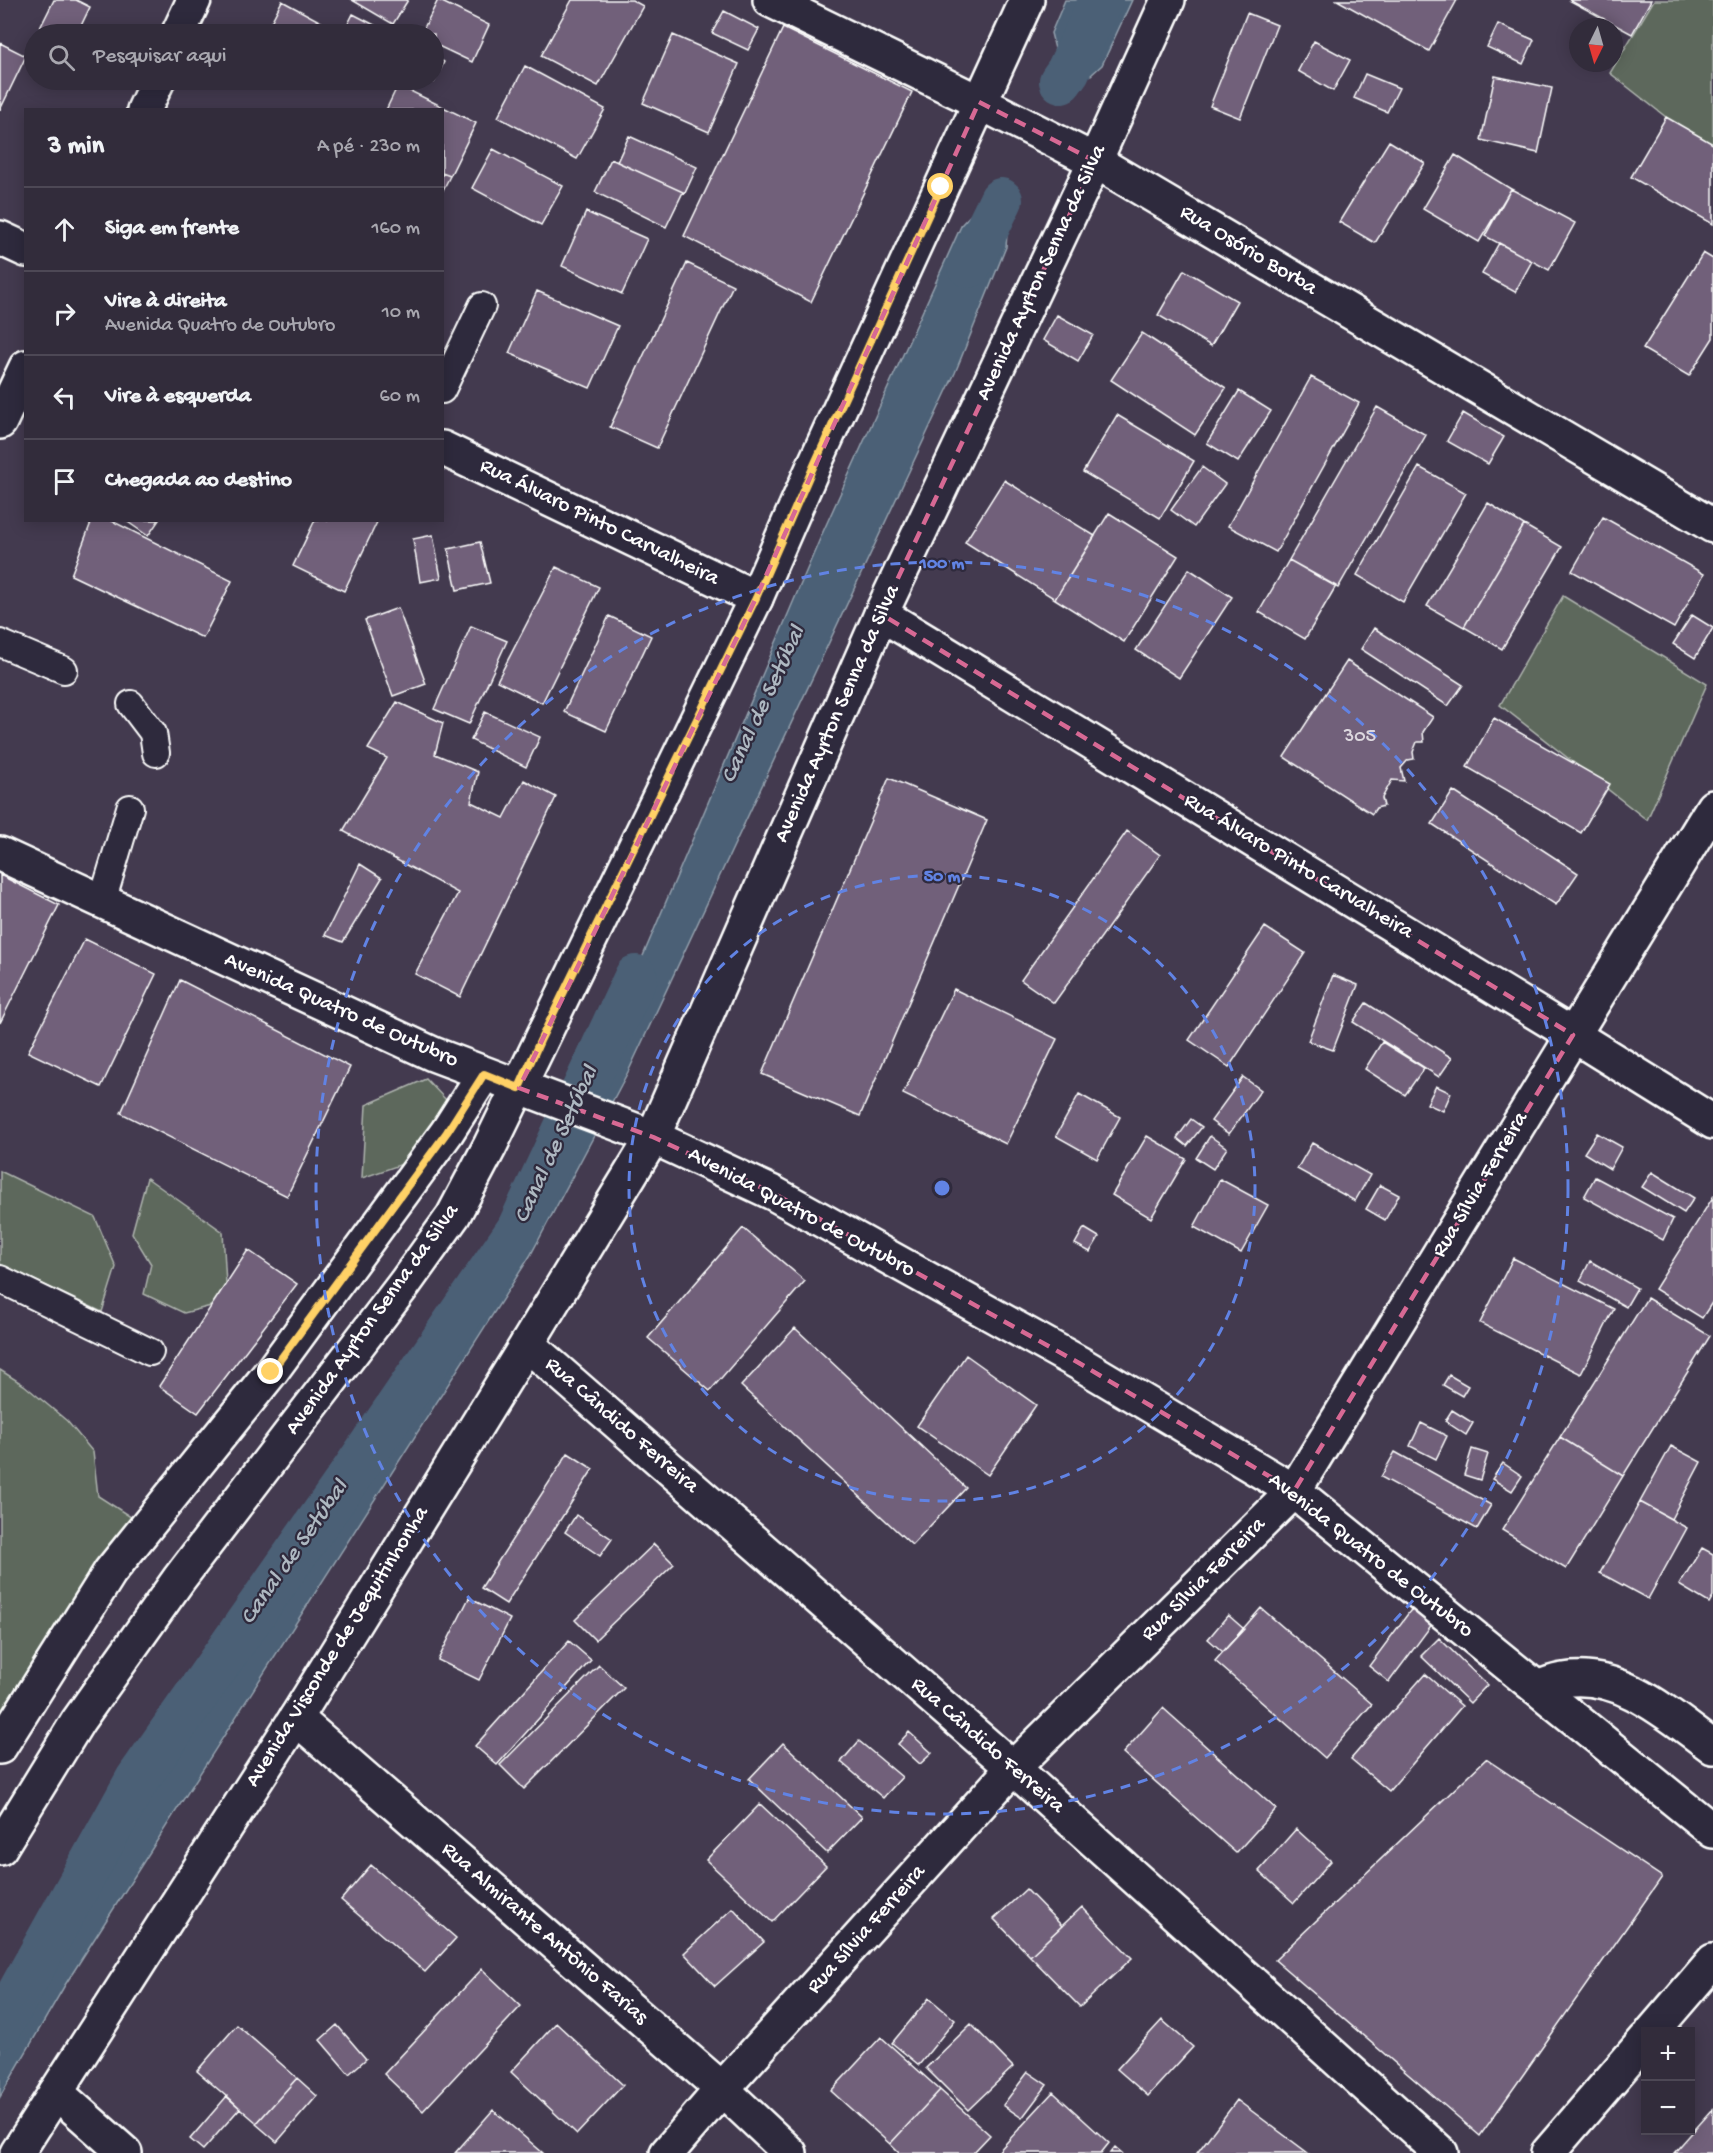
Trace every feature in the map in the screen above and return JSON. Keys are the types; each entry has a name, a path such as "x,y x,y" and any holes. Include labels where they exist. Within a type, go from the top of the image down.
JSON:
{"street":[{"path":"183,24 194,0"},
{"name":"Rua Osório Borba","path":"770,0 1095,161 1713,526"},
{"name":"Avenida Ayrton Senna da Silva","path":"0,1848 78,1721 179,1579 405,1283 453,1216 519,1088 756,598 815,463 1027,0"},
{"name":"Avenida Ayrton Senna da Silva","path":"652,1137 881,614 1095,161 1168,0"},
{"path":"145,108 153,90"},
{"path":"0,238 24,249"},
{"path":"0,422 24,371"},
{"name":"Rua Álvaro Pinto Carvalheira","path":"444,449 756,598"},
{"name":"Rua Álvaro Pinto Carvalheira","path":"881,614 1713,1122"},
{"name":"Rua Sílvia Ferreira","path":"667,2153 722,2089 1013,1768 1294,1491 1713,807"},
{"name":"Avenida Quatro de Outubro","path":"0,854 433,1054 652,1137 773,1193 1079,1363 1294,1491 1713,1831"},
{"path":"0,1747 110,1572 271,1372 447,1132 484,1074"},
{"name":"Avenida Visconde de Jequitinhonha","path":"17,2153 296,1718 652,1137"},
{"name":"Rua Cândido Ferreira","path":"527,1344 1013,1768 1441,2153"},
{"path":"1537,1688 1563,1680 1583,1679 1618,1686 1644,1697 1713,1747"},
{"name":"Rua Almirante Antônio Farias","path":"296,1718 722,2089 790,2153"},
{"path":"1655,2027 1713,1961"},
{"path":"1548,2153 1641,2045"},
{"path":"56,2092 125,2153"}],"lane":[{"path":"444,386 482,306"},
{"path":"0,643 64,670"},
{"path":"131,704 153,733 156,753"},
{"path":"102,902 130,808"},
{"path":"0,1279 150,1352"}],"highlighted area":[{"path":"979,102 1095,161 881,614 1573,1035 1294,1491 1079,1363 773,1193 653,1137 519,1088 756,598"}],"green space":[{"path":"1654,0 1713,0 1713,154 1610,73 1623,72 1623,51"},
{"path":"1563,596 1707,684 1647,820 1500,705"},
{"path":"426,1079 448,1102 414,1160 362,1178 366,1105"},
{"path":"0,1171 95,1217 116,1267 102,1312 0,1264"},
{"path":"147,1178 223,1232 226,1284 211,1306 184,1313 144,1294 151,1264 132,1233"},
{"path":"0,1370 24,1385 67,1421 93,1452 98,1496 137,1521 0,1736"}],"water":[{"path":"1065,0 1132,0 1102,65 1091,75 1068,71 1057,57 1051,33"},
{"path":"977,208 995,211 1008,220 1006,247 955,373 629,1070 530,1256 65,1985 0,2097 0,2027 137,1781 518,1230 612,1029 822,534 962,224"}],"building":[{"path":"54,0 76,0 90,7 82,24 42,24"},
{"path":"352,0 408,0 393,24"},
{"path":"438,0 489,25 472,62 444,49 444,24 426,24"},
{"path":"572,0 632,0 643,6 598,86 541,56"},
{"path":"1337,0 1457,0 1429,51"},
{"path":"1569,0 1651,0 1632,34 1623,29 1623,18 1602,18"},
{"path":"282,1 323,23 322,24 270,24"},
{"path":"724,11 759,29 748,50 712,33"},
{"path":"1247,13 1277,25 1240,118 1210,106"},
{"path":"353,14 372,24 348,24"},
{"path":"1498,24 1534,40 1523,64 1487,47"},
{"path":"783,28 912,92 811,302 684,236"},
{"path":"673,35 739,64 709,132 643,103"},
{"path":"1314,41 1350,60 1333,91 1298,71"},
{"path":"0,43 24,55 24,60 0,110"},
{"path":"525,66 605,109 577,159 498,117"},
{"path":"1365,74 1399,88 1387,112 1354,98"},
{"path":"1495,76 1552,88 1538,153 1481,140"},
{"path":"396,90 408,90 476,123 450,176 444,174 444,108 387,108"},
{"path":"1666,117 1713,144 1713,224 1631,177"},
{"path":"629,136 697,167 685,193 617,162"},
{"path":"1389,141 1425,163 1375,243 1339,222"},
{"path":"493,149 563,186 541,225 472,188"},
{"path":"1455,155 1511,189 1479,242 1423,209"},
{"path":"611,159 683,192 666,227 595,192"},
{"path":"444,174 450,176 444,188"},
{"path":"1511,189 1575,223 1549,270 1485,236"},
{"path":"586,212 647,239 622,294 562,266"},
{"path":"1499,243 1532,261 1515,292 1482,274"},
{"path":"1703,253 1713,259 1713,338 1689,376 1643,349"},
{"path":"687,263 733,285 657,448 610,427"},
{"path":"1184,270 1237,301 1211,346 1158,315"},
{"path":"537,291 618,326 590,388 509,353"},
{"path":"1057,315 1093,335 1078,361 1043,340"},
{"path":"1142,333 1226,388 1195,435 1111,380"},
{"path":"1311,377 1359,403 1276,552 1228,526"},
{"path":"1239,391 1271,411 1238,462 1207,443"},
{"path":"1377,407 1426,435 1338,588 1289,560"},
{"path":"1463,413 1504,437 1488,464 1447,441"},
{"path":"1117,415 1194,461 1160,518 1083,472"},
{"path":"1202,467 1225,484 1194,527 1171,510"},
{"path":"1419,467 1466,493 1403,602 1357,575"},
{"path":"1004,480 1095,536 1055,599 965,542"},
{"path":"1488,503 1524,525 1464,627 1427,606"},
{"path":"1109,513 1178,556 1124,642 1055,599"},
{"path":"1603,517 1704,574 1674,628 1572,571"},
{"path":"91,522 114,522 232,581 203,638 71,575"},
{"path":"128,522 158,522 148,536"},
{"path":"314,522 377,522 344,591 293,566"},
{"path":"1524,525 1562,547 1502,649 1464,627"},
{"path":"433,535 441,578 420,582 413,539"},
{"path":"480,542 490,583 457,590 448,549"},
{"path":"1289,560 1336,586 1305,639 1259,612"},
{"path":"556,567 599,587 542,703 497,681"},
{"path":"1189,569 1232,597 1179,678 1136,650"},
{"path":"398,608 426,684 393,696 365,620"},
{"path":"1692,615 1713,628 1695,658 1673,644"},
{"path":"609,616 651,636 606,731 564,712"},
{"path":"471,626 507,641 469,724 434,709"},
{"path":"1374,628 1463,685 1448,706 1361,649"},
{"path":"1347,661 1433,717 1423,732 1424,742 1417,742 1413,752 1414,759 1408,760 1401,768 1404,781 1392,780 1382,798 1384,806 1376,808 1372,814 1284,757"},
{"path":"397,702 443,723 435,754 478,772 471,802 504,818 524,780 556,797 460,997 415,974 458,893 343,831 387,758 368,749"},
{"path":"485,712 540,737 526,767 471,740"},
{"path":"1494,718 1610,784 1581,833 1467,767"},
{"path":"889,778 987,820 860,1116 762,1074"},
{"path":"1453,791 1578,873 1556,905 1432,824"},
{"path":"1127,831 1160,855 1054,1003 1021,980"},
{"path":"360,864 382,878 343,942 325,935"},
{"path":"0,875 59,905 0,1023"},
{"path":"1265,927 1305,953 1229,1067 1189,1040"},
{"path":"85,939 156,974 101,1087 28,1052"},
{"path":"1333,975 1358,985 1333,1050 1308,1041"},
{"path":"180,980 350,1067 287,1196 121,1113"},
{"path":"954,989 1057,1039 1006,1144 903,1094"},
{"path":"1366,1003 1452,1058 1439,1077 1353,1022"},
{"path":"1382,1042 1424,1068 1405,1095 1365,1069"},
{"path":"1243,1077 1261,1090 1229,1134 1211,1121"},
{"path":"1436,1086 1451,1093 1443,1111 1427,1104"},
{"path":"1079,1094 1120,1117 1097,1159 1056,1136"},
{"path":"1191,1119 1202,1127 1187,1146 1177,1138"},
{"path":"1597,1133 1622,1147 1610,1169 1584,1153"},
{"path":"1147,1136 1186,1159 1151,1218 1112,1195"},
{"path":"1210,1136 1227,1148 1213,1169 1196,1158"},
{"path":"1312,1143 1370,1175 1355,1201 1297,1169"},
{"path":"1652,1172 1694,1198 1684,1213 1642,1187"},
{"path":"1595,1177 1673,1219 1663,1240 1584,1197"},
{"path":"1220,1179 1268,1205 1241,1253 1194,1227"},
{"path":"1380,1185 1399,1195 1385,1220 1366,1209"},
{"path":"1713,1197 1713,1301 1702,1318 1655,1289"},
{"path":"743,1228 805,1281 710,1391 648,1338"},
{"path":"1084,1228 1099,1237 1090,1252 1075,1244"},
{"path":"248,1250 297,1284 198,1413 159,1386"},
{"path":"1513,1258 1614,1309 1581,1374 1480,1323"},
{"path":"1590,1261 1637,1288 1626,1307 1580,1281"},
{"path":"1647,1298 1710,1336 1623,1476 1560,1437"},
{"path":"795,1328 966,1488 912,1545 741,1386"},
{"path":"966,1355 1036,1405 988,1475 917,1426"},
{"path":"1449,1375 1468,1386 1462,1396 1443,1385"},
{"path":"1452,1410 1473,1423 1466,1435 1445,1421"},
{"path":"1421,1423 1447,1436 1436,1459 1410,1446"},
{"path":"1560,1437 1623,1476 1566,1569 1502,1530"},
{"path":"1671,1446 1701,1462 1671,1519 1640,1502"},
{"path":"1472,1449 1488,1454 1480,1480 1464,1475"},
{"path":"1395,1452 1491,1505 1477,1529 1381,1477"},
{"path":"568,1453 593,1469 506,1604 481,1588"},
{"path":"1503,1463 1522,1476 1512,1491 1492,1479"},
{"path":"1640,1502 1687,1528 1648,1599 1600,1573"},
{"path":"576,1515 612,1539 600,1556 565,1532"},
{"path":"654,1544 674,1564 595,1640 575,1620"},
{"path":"1702,1548 1713,1554 1713,1596 1709,1603 1679,1585"},
{"path":"469,1598 510,1619 479,1680 438,1660"},
{"path":"1416,1603 1436,1619 1389,1682 1369,1666"},
{"path":"1261,1608 1372,1704 1325,1758 1215,1661"},
{"path":"1228,1615 1244,1629 1223,1652 1208,1639"},
{"path":"1439,1638 1487,1685 1470,1703 1421,1656"},
{"path":"569,1641 591,1660 497,1765 475,1746"},
{"path":"599,1665 624,1688 524,1789 500,1765"},
{"path":"1425,1674 1462,1706 1389,1791 1351,1759"},
{"path":"1163,1708 1276,1809 1236,1853 1123,1753"},
{"path":"909,1732 932,1753 920,1764 898,1744"},
{"path":"859,1741 902,1777 883,1798 841,1762"},
{"path":"783,1743 862,1817 827,1853 749,1779"},
{"path":"1486,1759 1662,1877 1480,2136 1275,1960"},
{"path":"760,1804 826,1866 772,1922 706,1860"},
{"path":"1296,1829 1331,1861 1294,1903 1259,1871"},
{"path":"371,1865 456,1938 425,1972 341,1900"},
{"path":"1026,1889 1062,1926 1030,1956 994,1919"},
{"path":"1082,1907 1132,1958 1080,2007 1030,1956"},
{"path":"733,1908 764,1942 715,1986 684,1953"},
{"path":"482,1969 521,2006 423,2111 384,2074"},
{"path":"929,1998 955,2020 919,2065 892,2043"},
{"path":"1162,2020 1193,2047 1148,2096 1117,2069"},
{"path":"556,2023 623,2085 577,2134 511,2072"},
{"path":"971,2024 1013,2067 968,2110 926,2068"},
{"path":"237,2025 297,2078 257,2123 197,2071"},
{"path":"337,2025 366,2059 349,2074 320,2040"},
{"path":"881,2037 940,2090 890,2144 831,2091"},
{"path":"1028,2072 1047,2085 1022,2118 1003,2105"},
{"path":"297,2078 317,2096 277,2142 256,2124"},
{"path":"940,2090 990,2135 973,2153 899,2153 890,2144"},
{"path":"1053,2092 1109,2143 1101,2153 997,2153"},
{"path":"227,2096 240,2108 203,2150 190,2139"},
{"path":"1237,2100 1308,2153 1197,2153"},
{"path":"1713,2109 1713,2153 1674,2153 1690,2135 1695,2135 1695,2129"},
{"path":"493,2110 543,2153 455,2153"},
{"path":"1115,2147 1122,2153 1110,2153"}],"waterway":[{"name":"Canal de Setúbal","path":"1061,81 1068,71 1101,0"},
{"name":"Canal de Setúbal","path":"969,266 1001,200"},
{"name":"Canal de Setúbal","path":"0,2027 137,1780 348,1479 518,1230 636,977"}],"route":[{"path":"271,1372 447,1132 484,1074 519,1088 756,598 941,187"}]}
